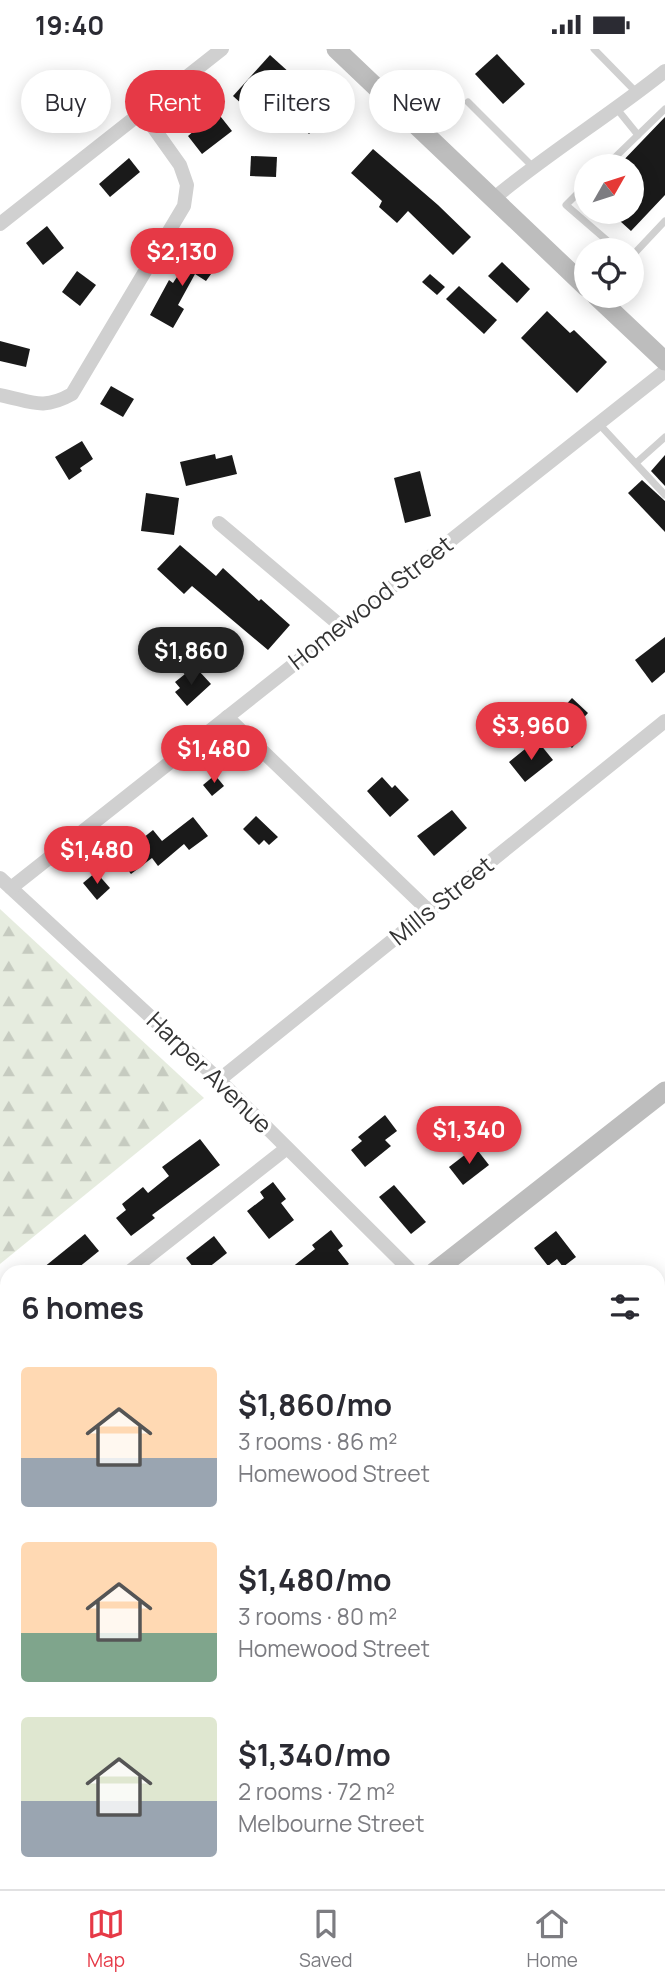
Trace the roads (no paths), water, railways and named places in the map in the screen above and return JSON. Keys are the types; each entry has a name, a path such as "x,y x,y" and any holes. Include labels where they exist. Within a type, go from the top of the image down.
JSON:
{"main road":[{"path":"336,49 574,276"},
{"path":"609,308 665,361"},
{"path":"443,1265 665,1091"}],"street":[{"path":"196,70 222,49"},
{"path":"493,199 532,166 617,109 665,71"},
{"path":"0,224 125,127"},
{"path":"0,395 39,405 57,403 72,394 184,206 187,185 180,165 157,133"},
{"name":"Homewood Street","path":"5,883 227,717 665,371"},
{"path":"219,523 342,627"},
{"path":"227,717 429,911"},
{"name":"Mills Street","path":"219,1080 665,721"},
{"name":"Harper Avenue","path":"5,883 219,1080 405,1265"},
{"path":"138,1265 287,1148"}],"lane":[{"path":"593,50 637,93"},
{"path":"468,102 532,166"},
{"path":"617,109 638,135"},
{"path":"618,154 665,109"},
{"path":"574,197 566,205 574,212"},
{"path":"644,243 665,221"},
{"path":"588,224 604,238"},
{"path":"598,423 665,495"},
{"path":"636,463 665,437"}]}
